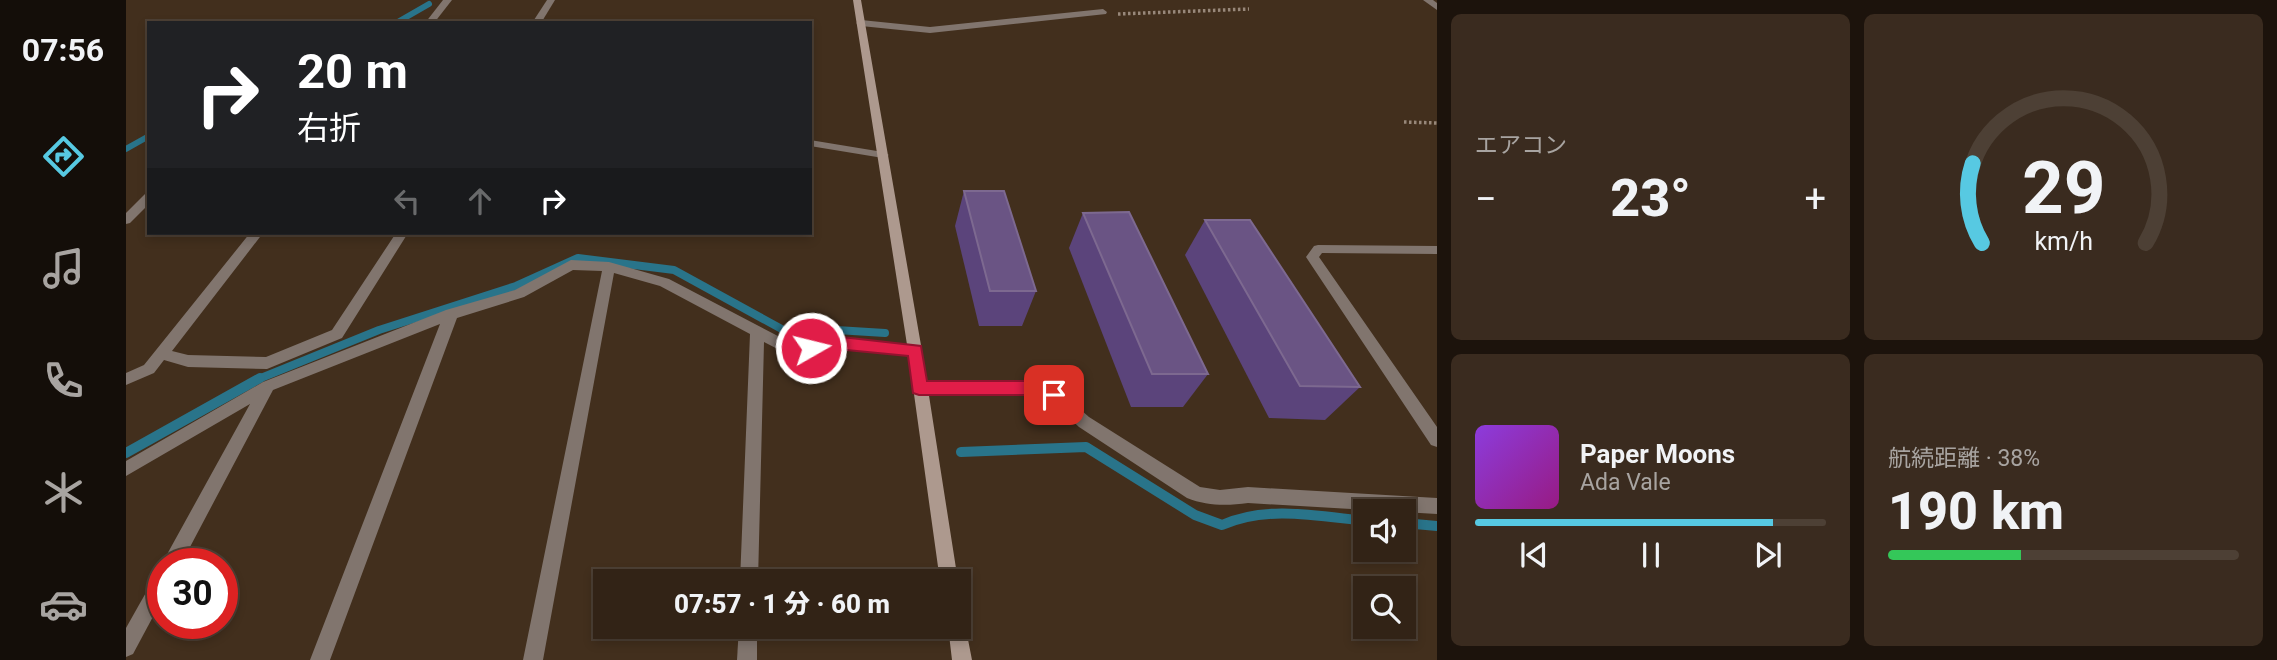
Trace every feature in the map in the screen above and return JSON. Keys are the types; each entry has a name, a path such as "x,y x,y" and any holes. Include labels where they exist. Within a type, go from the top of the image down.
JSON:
{"street":[{"path":"431,21 448,0"},
{"path":"537,21 551,0"},
{"path":"857,0 915,351 947,569"},
{"path":"1427,0 1437,7"},
{"path":"861,23 930,30 1103,12"},
{"path":"812,144 883,155"},
{"path":"126,220 147,200"},
{"path":"126,379 149,369 255,235"},
{"path":"160,354 188,361 267,363 337,334 401,235"},
{"path":"1437,250 1318,249 1312,257 1437,440"},
{"path":"126,469 268,386 451,314 519,294 571,265 609,267 664,282 799,354 824,341 915,351"},
{"path":"533,660 609,267"},
{"path":"320,660 451,314"},
{"path":"749,569 757,331"},
{"path":"181,548 268,386"},
{"path":"919,388 1035,388 1045,391 1054,395 1095,429 1193,493 1206,497 1226,499 1248,495 1437,506"},
{"path":"126,647 147,608"},
{"path":"747,660 748,639"},
{"path":"959,639 962,660"}],"path":[{"path":"1103,12 1114,15 1249,9"},
{"path":"1404,122 1437,122"}],"building":[{"path":"964,191 1004,191 1036,291 990,291"},
{"path":"1129,212 1208,374 1152,374 1083,213"},
{"path":"1205,220 1250,220 1360,387 1300,386"}],"waterway":[{"path":"399,21 429,4"},
{"path":"126,149 147,137"},
{"path":"258,379 379,330 516,286 578,258 674,270 798,338 820,329 885,333"},
{"path":"126,453 258,379"},
{"path":"961,452 1086,447 1195,515 1222,525 1257,515 1275,514 1353,520"},
{"path":"1416,524 1437,526"}],"route":[{"path":"811,348 824,341 915,351 919,388 1035,388 1054,395"}]}
